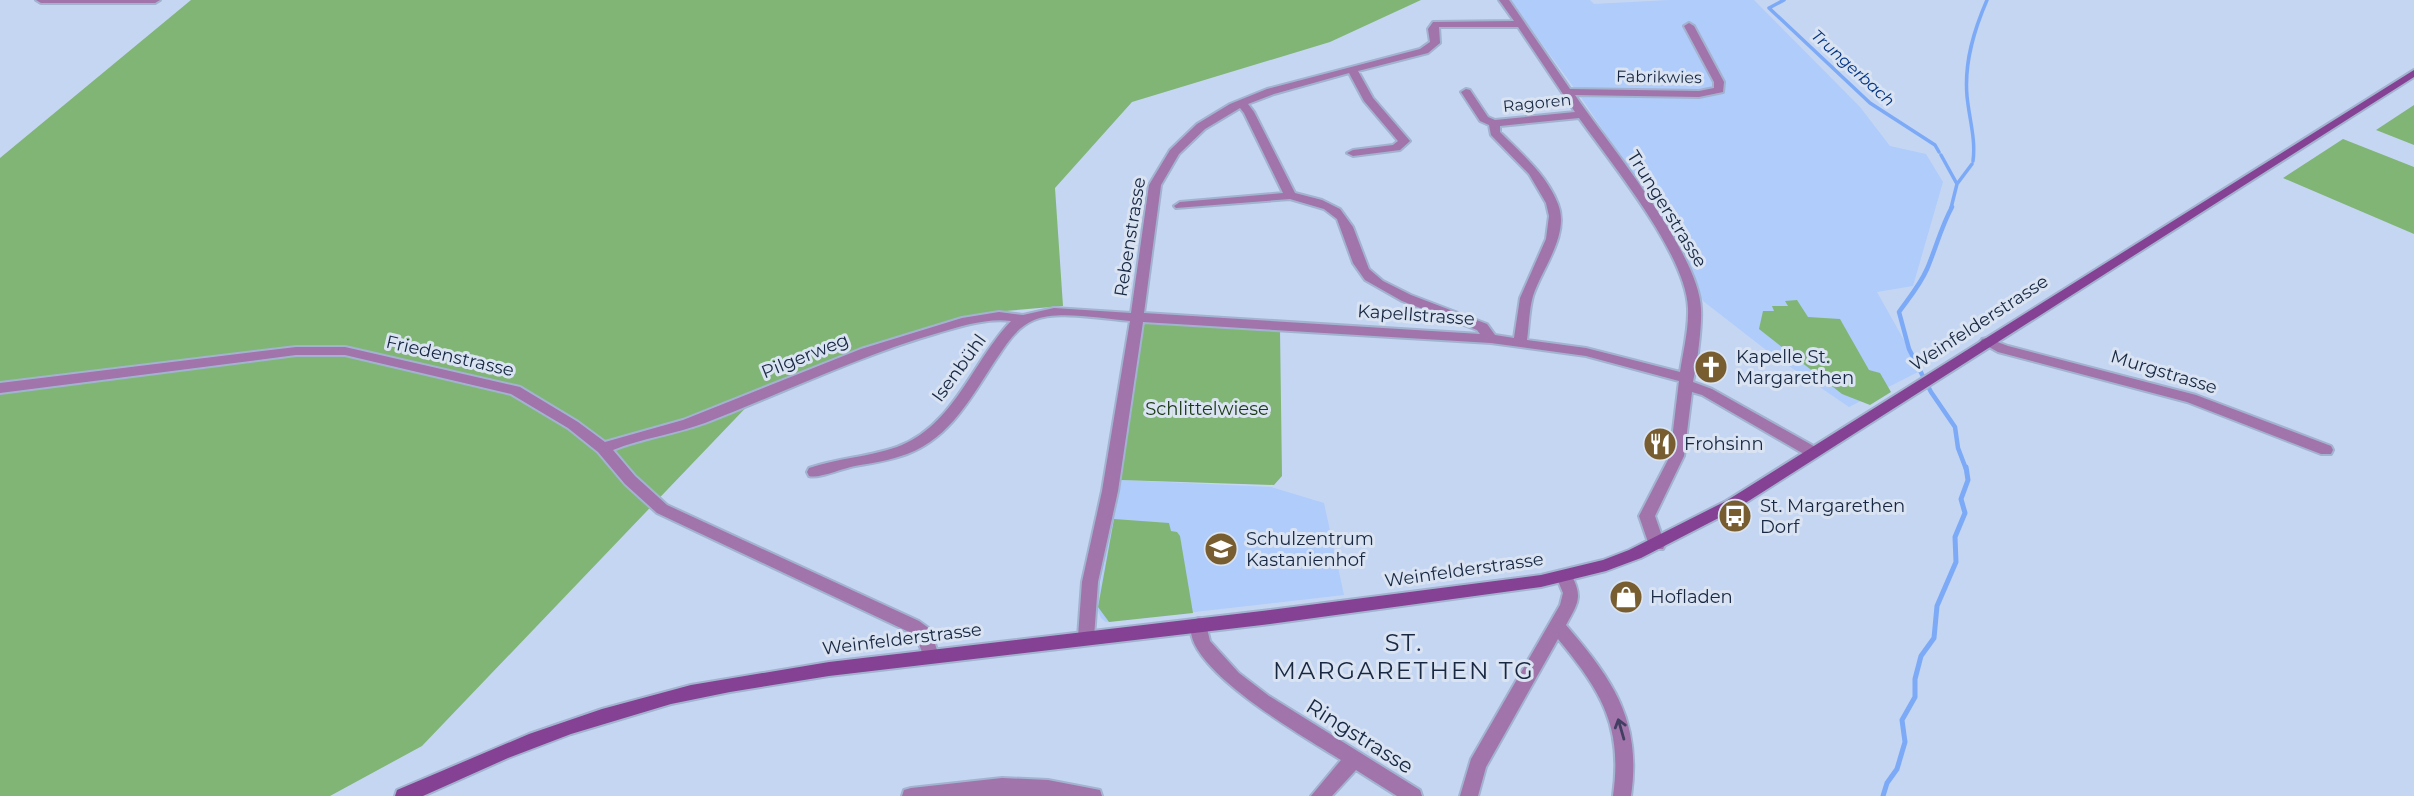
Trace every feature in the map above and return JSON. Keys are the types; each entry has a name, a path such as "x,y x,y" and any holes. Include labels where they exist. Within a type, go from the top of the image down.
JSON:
{"main road":[{"name":"Weinfelderstrasse","path":"404,796 461,769 573,727 670,697 804,673 931,656 1466,592 1564,576 1615,562 1657,545 1731,505 2414,73"}],"street":[{"path":"41,0 155,0"},
{"name":"Trungerstrasse","path":"1504,0 1645,205 1674,251 1692,287 1695,309 1688,382 1676,456 1647,516 1657,545"},
{"name":"Rebenstrasse","path":"1086,637 1091,582 1108,504 1155,186 1163,164 1193,131 1241,103 1274,91 1429,48 1436,41 1434,25 1521,24"},
{"name":"Fabrikwies","path":"1569,92 1699,94 1719,90 1721,86 1689,26"},
{"path":"1353,70 1368,99 1404,141 1396,148 1353,153"},
{"name":"Ragoren","path":"1466,92 1484,119 1494,123 1583,114"},
{"path":"1241,103 1249,112 1290,196"},
{"name":"Ragoren","path":"1494,123 1495,133 1542,185 1555,216 1552,239 1526,298 1520,342"},
{"path":"1180,206 1290,196 1324,204 1344,217 1361,267 1375,281 1482,327 1491,339"},
{"path":"1024,319 1054,312 1138,315"},
{"name":"Kapellstrasse","path":"1138,315 1491,339 1605,356 1688,382 1814,453"},
{"name":"Pilgerweg","path":"603,448 697,420 913,335 982,319 1012,316 1024,319"},
{"name":"Isenbühl","path":"814,472 838,463 904,450 931,434 952,411 1007,334 1024,319"},
{"name":"Murgstrasse","path":"1987,342 2003,349 2191,398 2326,450"},
{"name":"Friedenstrasse","path":"0,388 296,351 345,351 514,390 573,425 603,448 630,480 662,509 913,626 925,634 931,656"},
{"path":"1469,796 1477,765 1558,627 1571,593 1564,576"},
{"name":"Ringstrasse","path":"1199,625 1202,643 1233,678 1262,701 1413,796"},
{"path":"1558,627 1594,668 1614,706 1625,742 1627,774 1622,796"},
{"path":"1320,796 1354,759"},
{"path":"911,796 1029,785 1068,789 1093,796"}],"shaded area":[{"path":"1510,0 1590,0 1594,4 1669,0 1754,0 1860,107 1890,146 1926,154 1943,182 1913,286 1877,292 1918,365 1918,372 1849,407 1770,353 1703,301 1662,218 1580,96"},
{"name":"Schulzentrum Kastanienhof","path":"1121,480 1271,487 1324,503 1344,595 1106,622 1101,618 1096,606"}],"green space":[{"path":"191,0 1421,0 1330,42 1132,102 1055,188 1063,306 1005,311 755,392 757,396 422,746 330,796 0,796 0,158"},
{"path":"2414,105 2414,145 2376,130"},
{"path":"2343,139 2414,167 2414,234 2283,178"},
{"path":"1797,300 1808,317 1840,319 1869,370 1880,373 1891,392 1870,405 1842,394 1759,329 1763,311 1774,311 1772,306 1788,306 1785,301"},
{"name":"Schlittelwiese","path":"1162,321 1280,330 1282,476 1274,485 1121,480 1142,326"},
{"path":"1114,519 1169,523 1171,531 1177,532 1180,536 1193,613 1109,622 1098,607"}],"waterway":[{"name":"Trungerbach","path":"1784,0 1769,8 1870,103 1935,145 1939,152"},
{"path":"1973,161 1967,71 1974,35 1987,0"},
{"name":"Trungerbach","path":"1941,155 1957,184"},
{"path":"1957,184 1972,164"},
{"path":"1951,208 1957,184"},
{"path":"1952,207 1924,275 1899,312 1909,349 1931,392 1955,427 1958,448 1966,469"},
{"path":"1883,796 1887,783 1897,769 1905,742 1902,720 1915,697 1915,679 1921,656 1934,638 1937,606 1956,562 1955,537 1965,513 1961,499 1968,480 1966,467"}],"place":[{"name":"Kapelle St. Margarethen","path":"1711,367"},
{"name":"Frohsinn","path":"1660,444"},
{"name":"St. Margarethen Dorf","path":"1735,516"},
{"name":"Schulzentrum Kastanienhof","path":"1221,549"},
{"name":"Hofladen","path":"1626,597"}],"district":[{"name":"ST. MARGARETHEN TG","path":"1404,656"}]}
